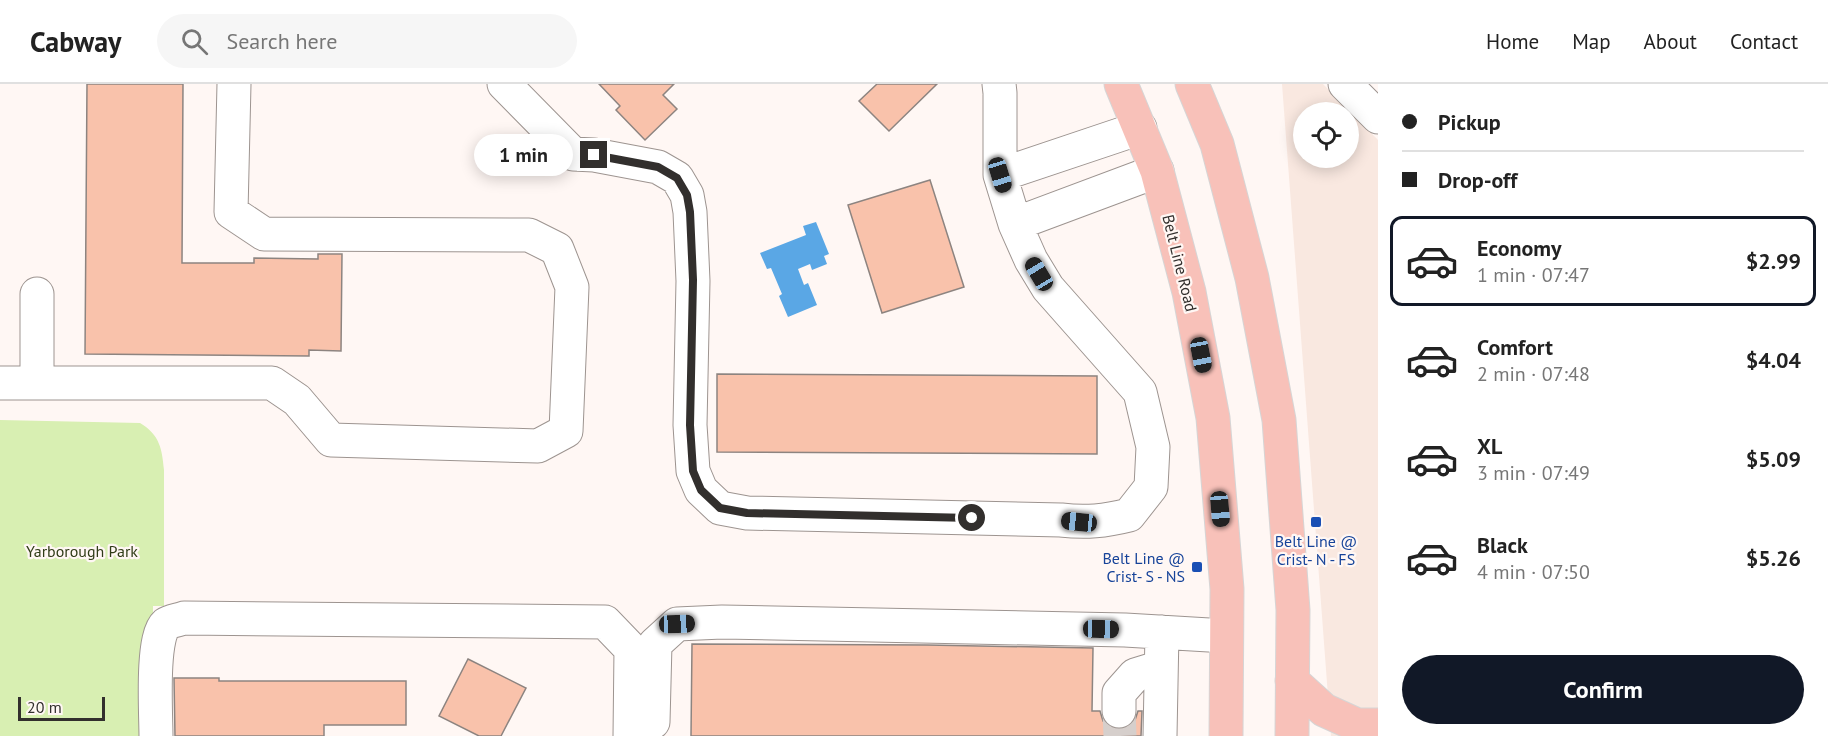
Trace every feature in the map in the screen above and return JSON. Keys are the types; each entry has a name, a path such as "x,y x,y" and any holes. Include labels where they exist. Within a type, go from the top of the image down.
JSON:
{"main road":[{"name":"Belt Line Road","path":"1121,84 1157,171 1189,292 1213,418 1227,589 1226,736"},
{"path":"1192,84 1217,144 1252,278 1279,420 1293,610 1292,736"},
{"path":"1292,681 1324,710 1357,724 1378,725"}],"lane":[{"path":"0,383 272,383 297,400 331,440 538,446 566,431 572,287 556,249 529,236 264,234 231,213 234,84"},
{"path":"504,84 573,154 594,155 658,167 677,178 687,195 693,280 690,425 693,471 701,490 720,508 747,513 1079,522 1101,522 1129,516 1151,487 1153,447 1140,392 1048,288 1031,260 1015,224 1000,175 999,84"},
{"path":"1345,84 1378,117"},
{"path":"1000,175 1140,128"},
{"path":"1015,224 1157,171"},
{"path":"37,294 37,383"},
{"path":"156,736 156,654 159,635 166,624 184,618 196,618 605,622 631,649 630,736"},
{"path":"652,736 655,644 677,624 722,622 1125,630 1226,636"},
{"path":"1160,736 1162,632"},
{"path":"1119,711 1119,693 1135,675 1161,667"}],"shaded area":[{"path":"1282,84 1323,84 1341,102 1293,102 1293,168 1359,168 1359,121 1378,140 1378,736 1331,736"}],"green space":[{"name":"Yarborough Park","path":"0,420 140,423 152,432 159,443 164,470 164,606 153,606 152,736 0,736"}],"water":[{"path":"816,222 829,254 824,256 827,264 812,270 810,264 798,269 804,285 808,283 817,305 788,317 779,296 782,294 771,268 767,269 760,253 806,235 803,226"}],"building":[{"path":"87,84 183,84 182,263 254,263 254,258 318,259 318,254 342,254 341,351 309,350 309,356 85,354"},
{"path":"599,84 674,84 663,95 677,109 645,140 616,110 620,106"},
{"path":"877,84 937,84 889,131 859,101"},
{"path":"930,180 964,287 882,313 848,205"},
{"path":"717,374 1097,376 1097,454 717,452"},
{"path":"692,644 1093,648 1092,711 1100,711 1103,721 1118,730 1129,727 1138,711 1142,711 1141,736 691,736"},
{"path":"468,659 526,688 501,736 479,736 439,716"},
{"path":"174,678 219,678 219,681 406,681 406,725 324,725 324,736 175,736"}],"tunnel":[{"path":"1119,711 1120,736"}],"place":[{"name":"Belt Line @ Crist- N - FS","path":"1316,522"},
{"name":"Belt Line @ Crist- S - NS","path":"1197,567"}],"route":[{"path":"594,155 658,167 677,178 687,195 693,280 690,443 693,471 701,490 720,508 747,513 972,518"}]}
